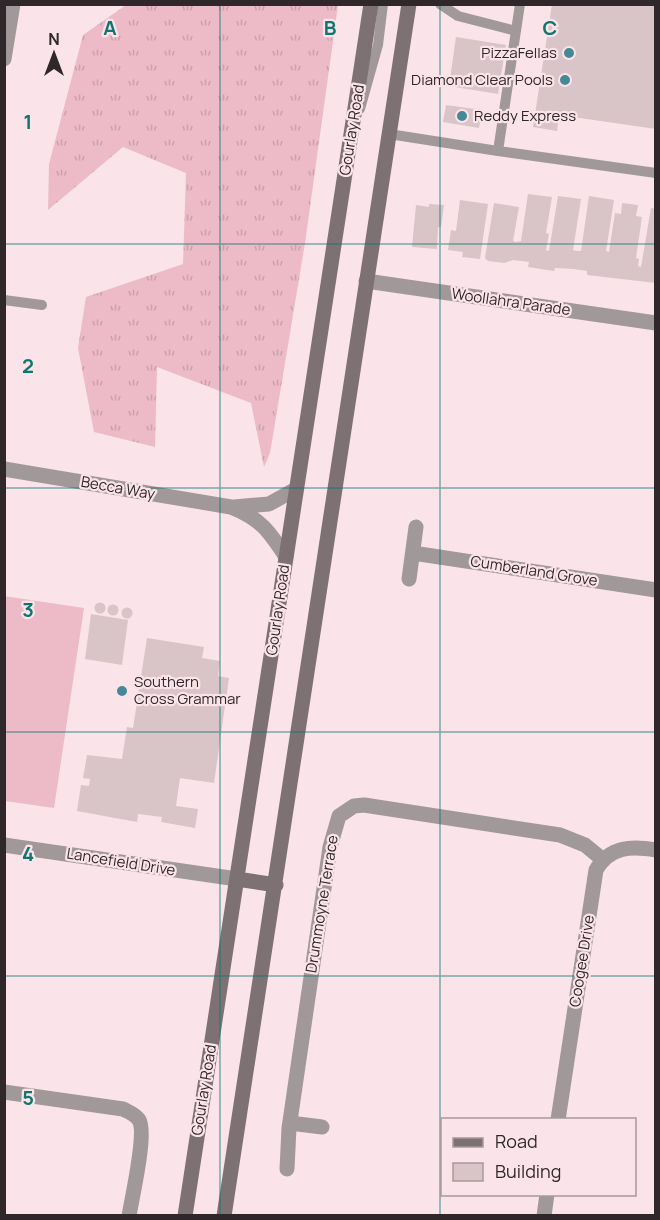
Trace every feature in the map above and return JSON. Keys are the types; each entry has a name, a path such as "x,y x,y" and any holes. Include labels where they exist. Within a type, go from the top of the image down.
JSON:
{"main road":[{"name":"Gourlay Road","path":"185,1215 371,4"},
{"path":"224,1215 409,4"},
{"path":"237,879 276,885"}],"street":[{"path":"4,58 13,4"},
{"name":"Woollahra Parade","path":"366,281 656,323"},
{"name":"Becca Way","path":"4,469 231,507 252,516 268,529 286,557"},
{"name":"Becca Way","path":"231,507 269,504 296,489"},
{"path":"409,579 416,526"},
{"name":"Cumberland Grove","path":"413,553 656,590"},
{"name":"Drummoyne Terrace","path":"287,1169 290,1123 332,835 339,816 354,806 364,806 560,835 585,845 602,860"},
{"name":"Lancefield Drive","path":"4,845 237,879"},
{"path":"602,860 622,848 656,850"},
{"name":"Coogee Drive","path":"558,1118 593,890 597,870 602,860"},
{"path":"4,1092 123,1109 133,1113 141,1127 129,1215"},
{"path":"290,1123 322,1127"},
{"path":"544,1215 547,1196"}],"lane":[{"path":"352,125 369,80 383,4"},
{"path":"440,4 458,16 516,31"},
{"path":"498,151 520,4"},
{"path":"389,134 656,173"},
{"path":"4,300 42,305"}],"green space":[{"path":"126,5 338,5 305,243 270,453 264,467 251,403 157,367 155,447 94,432 78,348 86,297 183,264 186,173 123,147 48,210 49,164 83,35"},
{"path":"4,596 84,608 54,808 5,801"}],"building":[{"path":"552,4 656,4 656,129 559,115 557,131 533,127"},
{"path":"456,37 506,45 498,94 449,86"},
{"name":"Reddy Express","path":"446,105 482,110 479,128 443,122"},
{"path":"528,194 552,197 546,233 549,234 546,250 549,251 558,196 581,199 573,250 577,251 581,251 589,196 614,200 606,251 609,252 615,213 621,214 622,203 638,205 636,216 642,217 636,258 639,259 638,266 641,267 651,208 656,209 656,283 587,275 587,271 574,269 555,268 554,271 528,267 529,262 488,261 485,258 494,203 519,207 513,241 521,241"},
{"path":"460,200 488,204 480,259 462,257 463,252 448,250 451,230 456,231"},
{"path":"429,204 444,205 441,227 438,227 437,249 412,247 416,205 429,207"},
{"path":"100,602 106,608 100,614 94,608"},
{"path":"113,604 119,610 113,616 107,610"},
{"path":"127,607 133,613 127,619 121,613"},
{"path":"91,614 128,620 122,665 85,659"},
{"path":"147,638 204,647 202,658 220,661 218,676 229,678 214,783 180,778 176,806 198,809 195,828 161,822 162,817 138,814 137,822 77,811 81,785 89,786 90,779 83,778 87,755 122,759 127,727 133,728"}],"place":[{"name":"PizzaFellas","path":"569,53"},
{"name":"Diamond Clear Pools","path":"565,80"},
{"name":"Reddy Express","path":"462,116"},
{"name":"Southern Cross Grammar","path":"122,691"}]}
